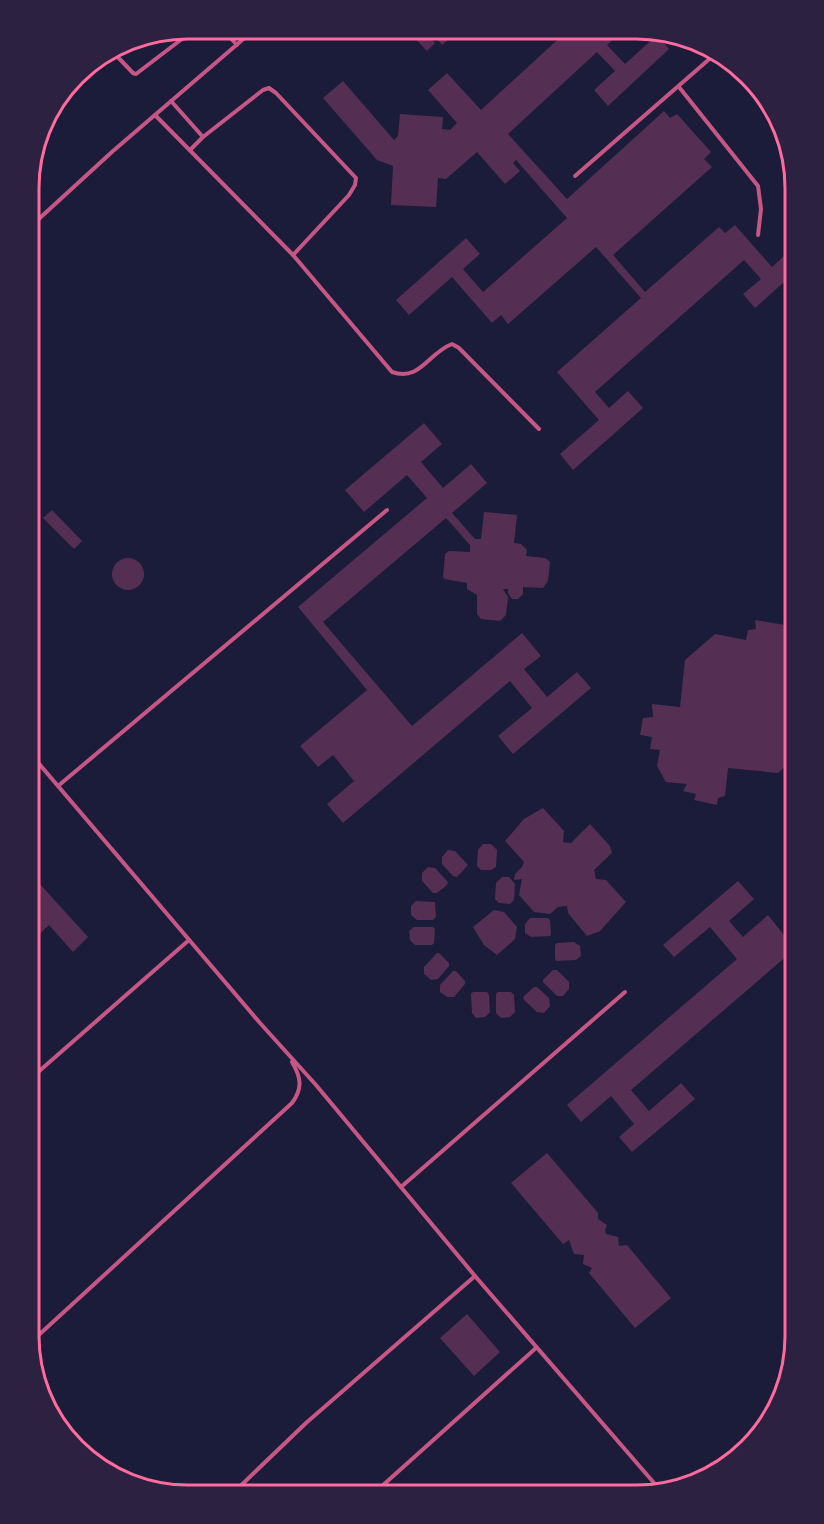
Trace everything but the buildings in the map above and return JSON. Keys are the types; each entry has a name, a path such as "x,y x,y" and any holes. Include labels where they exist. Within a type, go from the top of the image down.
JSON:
{"lane":[{"path":"118,57 136,74 180,39"},
{"path":"231,39 237,45"},
{"path":"39,218 244,39"},
{"path":"575,176 710,59"},
{"path":"679,87 758,186 761,209 758,235"},
{"path":"190,150 263,90 269,88 276,93 356,178 349,195 293,255"},
{"path":"171,101 203,137"},
{"path":"155,115 293,255 392,372 401,375 413,373 444,347 452,344 459,348 539,429"},
{"path":"58,786 387,510"},
{"path":"39,764 316,1085 536,1348 655,1484"},
{"path":"39,1071 189,940"},
{"path":"401,1187 625,992"},
{"path":"39,1335 292,1103 301,1086 298,1073 289,1056"},
{"path":"241,1485 306,1423 475,1276"},
{"path":"383,1485 536,1348"}]}
